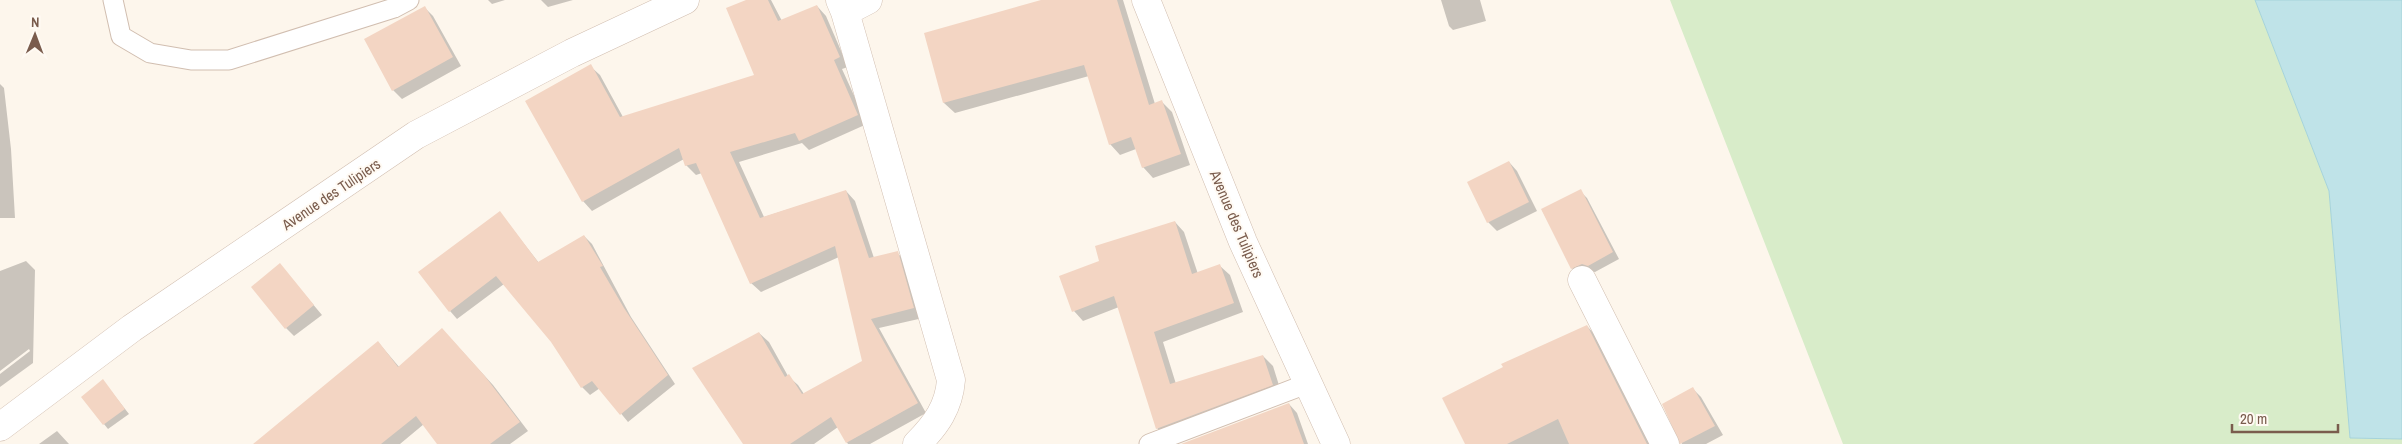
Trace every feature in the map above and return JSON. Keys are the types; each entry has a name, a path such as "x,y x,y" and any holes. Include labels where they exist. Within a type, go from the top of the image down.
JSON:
{"street":[{"name":"Avenue des Tulipiers","path":"0,427 132,328 416,135 572,53 685,0"},
{"name":"Avenue des Tulipiers","path":"1146,0 1243,242 1336,444"},
{"path":"851,4 951,380 950,397 945,408 934,428 917,444"},
{"path":"1582,280 1665,444"}],"lane":[{"path":"113,0 121,36 150,53 191,60 229,60 394,8 409,0"},
{"path":"1149,444 1308,383"}],"green space":[{"path":"1670,0 2255,0 2329,191 2350,438 2402,439 2402,444 1843,444"}],"water":[{"path":"2255,0 2402,0 2402,439 2350,438 2329,191"}],"building":[{"path":"746,0 768,0 778,21 817,5 840,57 834,60 858,115 799,141 795,133 730,152 760,218 846,190 869,258 898,251 914,308 871,319 918,403 846,443 831,417 790,444 743,444 692,368 759,332 785,377 789,374 802,394 862,361 835,246 750,284 696,163 685,166 679,148 582,202 525,101 591,64 620,117 754,75 726,8"},
{"path":"1041,0 1117,0 1149,105 1162,100 1181,154 1142,168 1131,137 1109,145 1084,65 943,103 924,33"},
{"path":"425,6 453,57 392,91 364,39"},
{"path":"1509,161 1529,202 1487,223 1467,182"},
{"path":"1581,189 1613,252 1588,266 1582,264 1571,269 1541,209"},
{"path":"500,211 538,262 584,235 603,266 600,267 624,308 668,375 620,415 592,381 581,388 551,342 496,276 449,312 418,272"},
{"path":"1175,221 1192,274 1220,264 1234,303 1154,332 1170,384 1263,355 1273,385 1156,429 1114,296 1072,312 1059,276 1099,261 1095,246"},
{"path":"280,263 314,305 285,329 251,287"},
{"path":"1587,325 1647,444 1569,444 1558,419 1507,444 1465,444 1442,398 1503,367 1501,364"},
{"path":"442,328 484,375 520,422 490,444 437,444 416,416 381,444 253,444 378,341 398,367"},
{"path":"103,379 125,409 103,425 81,397"},
{"path":"1693,387 1715,426 1680,444 1662,404"},
{"path":"1289,403 1304,444 1181,444"}]}
